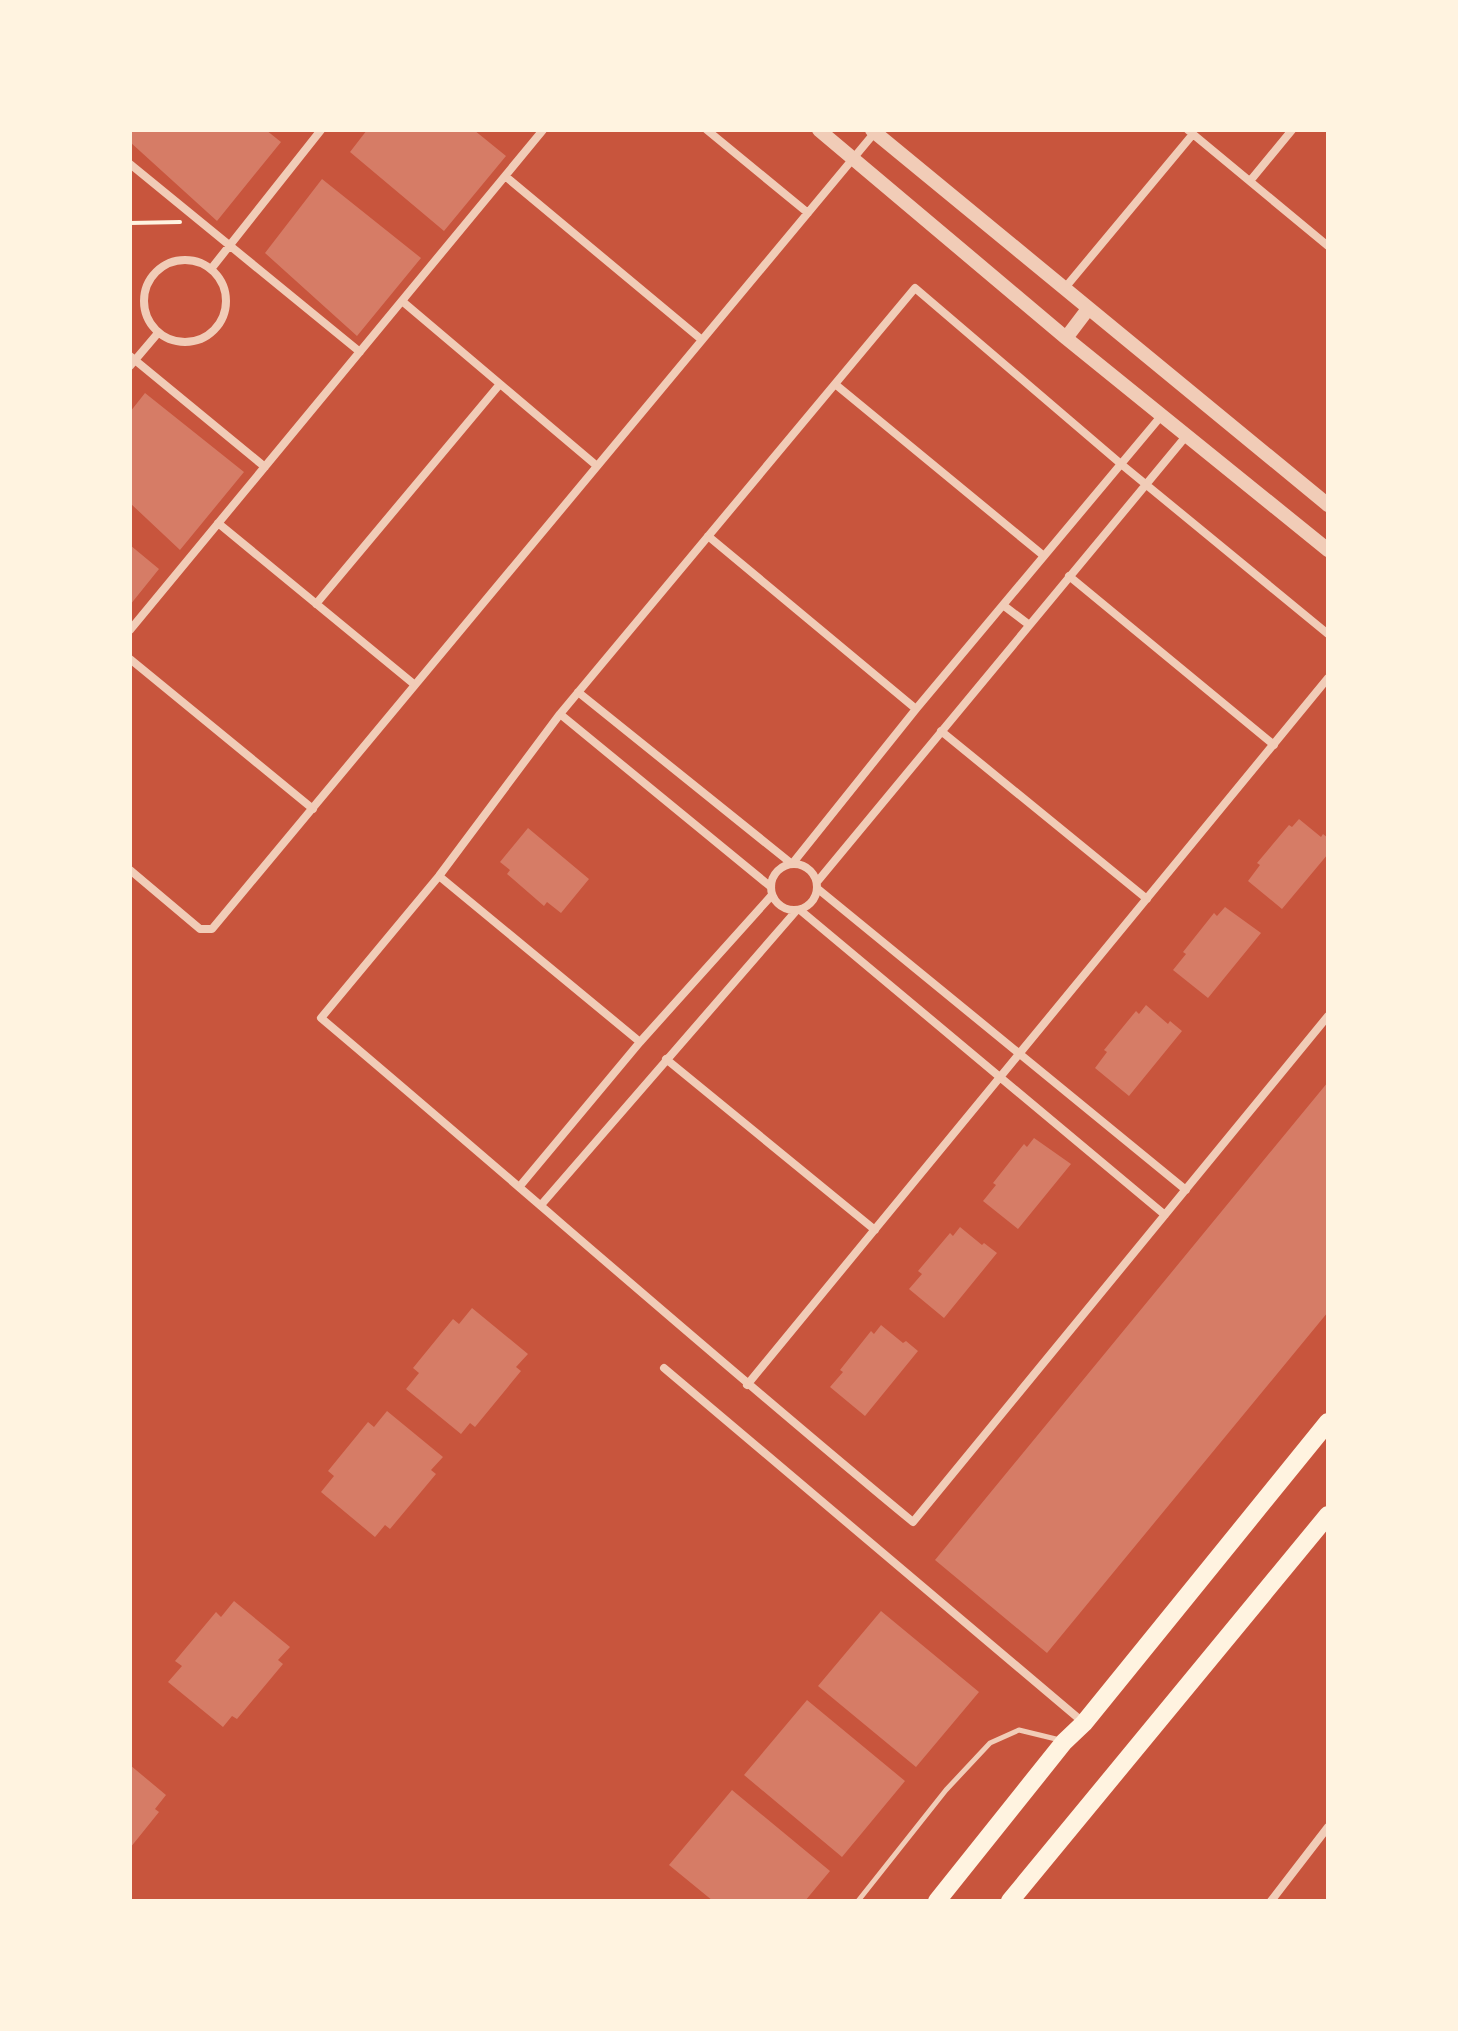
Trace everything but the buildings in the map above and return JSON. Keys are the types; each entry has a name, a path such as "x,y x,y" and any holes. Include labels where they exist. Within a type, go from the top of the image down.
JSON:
{"highway":[{"path":"937,1901 1328,1422"},
{"path":"1010,1901 1328,1515"}],"street":[{"path":"211,269 321,130"},
{"path":"130,630 543,130"},
{"path":"707,130 808,213"},
{"path":"819,130 1066,338 1328,550"},
{"path":"1250,181 1292,130"},
{"path":"130,870 200,929 210,931 874,131 1328,505"},
{"path":"1064,289 1191,132 1328,246"},
{"path":"130,164 360,352"},
{"path":"505,176 702,340"},
{"path":"172,262 199,262 211,269 225,291 224,317 217,328 194,342 181,343 158,333 148,320 144,306 150,279 159,269 172,262"},
{"path":"1328,634 1121,464 915,288 560,714 439,876 321,1018 520,1186 747,1385 913,1522 1328,1016"},
{"path":"402,301 597,466"},
{"path":"1066,338 1088,309"},
{"path":"158,333 132,361 265,467"},
{"path":"316,604 500,384"},
{"path":"835,384 1044,556"},
{"path":"520,1186 772,891 775,874 792,864 916,709 1162,415"},
{"path":"541,1205 798,911 812,903 818,885 941,731 1187,435"},
{"path":"218,523 415,685"},
{"path":"708,536 916,709"},
{"path":"1069,576 1274,745"},
{"path":"1003,605 1028,624"},
{"path":"130,659 313,809"},
{"path":"747,1385 1328,678"},
{"path":"578,692 792,864 805,866 818,885 1019,1055 1186,1190"},
{"path":"560,714 772,891 779,905 798,911 1165,1215"},
{"path":"941,731 1147,899"},
{"path":"439,876 640,1042"},
{"path":"666,1059 875,1230"},
{"path":"664,1368 1084,1723"},
{"path":"1271,1901 1328,1827"}],"lane":[{"path":"858,1901 946,1790 990,1743 1019,1730 1064,1742"}],"path":[{"path":"130,223 199,221"}]}
